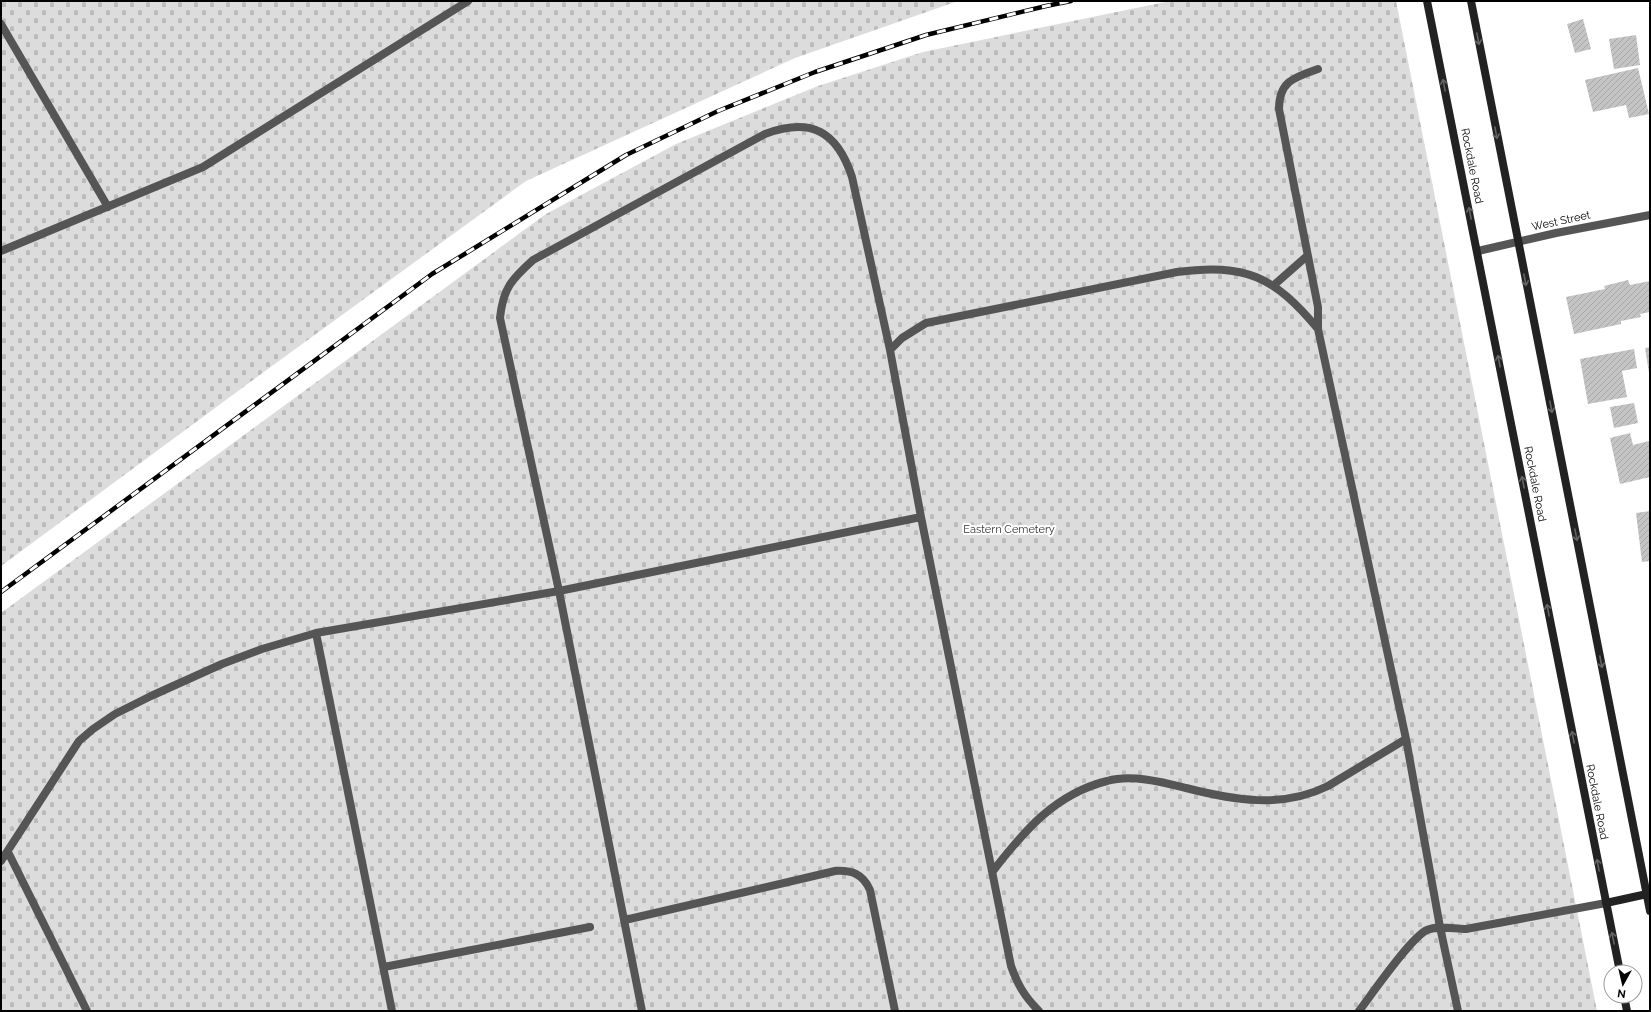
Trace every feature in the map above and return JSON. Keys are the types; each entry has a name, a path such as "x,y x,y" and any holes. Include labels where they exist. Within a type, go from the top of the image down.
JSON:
{"main road":[{"name":"Rockdale Road","path":"1427,1 1478,251 1618,964"},
{"path":"1471,1 1650,911"},
{"path":"1606,903 1647,894"}],"street":[{"path":"1,251 202,167 468,1"},
{"path":"1,24 108,207"},
{"path":"1318,69 1296,76 1289,81 1282,89 1279,100 1279,109 1318,307 1318,329 1406,739 1440,927 1458,1011"},
{"path":"642,1011 558,591 500,318 501,305 504,293 513,278 533,260 766,134 780,129 799,126 813,128 827,135 838,146 847,160 852,177 890,350 921,517 1011,966 1018,985 1027,1000 1039,1011"},
{"name":"West Street","path":"1478,251 1650,215"},
{"path":"1274,285 1307,256"},
{"path":"890,350 902,338 914,330 933,322 1177,272 1204,269 1226,270 1252,275 1274,285 1304,311 1318,329"},
{"path":"1,861 80,741 93,729 115,714 151,696 222,664 262,649 316,633 558,591 921,517"},
{"path":"316,633 392,1011"},
{"path":"993,871 1020,836 1042,815 1061,801 1108,780 1149,780 1216,795 1249,800 1296,798 1328,786 1406,739"},
{"path":"8,852 87,1011"},
{"path":"625,920 835,871 852,872 861,876 867,882 870,890 895,1011"},
{"path":"1359,1011 1418,936 1426,931 1440,927 1448,929 1466,929 1606,903"},
{"path":"384,967 590,926"}],"green space":[{"path":"1,1 958,1 795,58 526,181 1,566"},
{"name":"Eastern Cemetery","path":"1170,1 1396,1 1597,1011 1,1011 1,613 546,214 676,144 818,86 923,52"}],"building":[{"path":"1583,19 1591,49 1575,53 1567,24"},
{"path":"1636,35 1640,65 1614,69 1609,39"},
{"path":"1638,68 1649,114 1629,118 1626,105 1593,112 1585,80"},
{"path":"1628,280 1630,285 1650,281 1650,312 1640,314 1641,317 1621,321 1621,324 1574,334 1566,297 1605,289 1604,286"},
{"path":"1650,347 1650,373 1649,373 1645,348"},
{"path":"1634,349 1637,368 1622,371 1627,397 1588,404 1580,359"},
{"path":"1634,403 1638,423 1614,428 1610,407"},
{"path":"1630,433 1633,445 1649,441 1650,477 1620,484 1610,438"},
{"path":"1650,511 1650,561 1642,562 1636,513"}],"railway":[{"path":"1,592 432,274 626,155 718,111 815,72 926,35 1071,1"}]}
